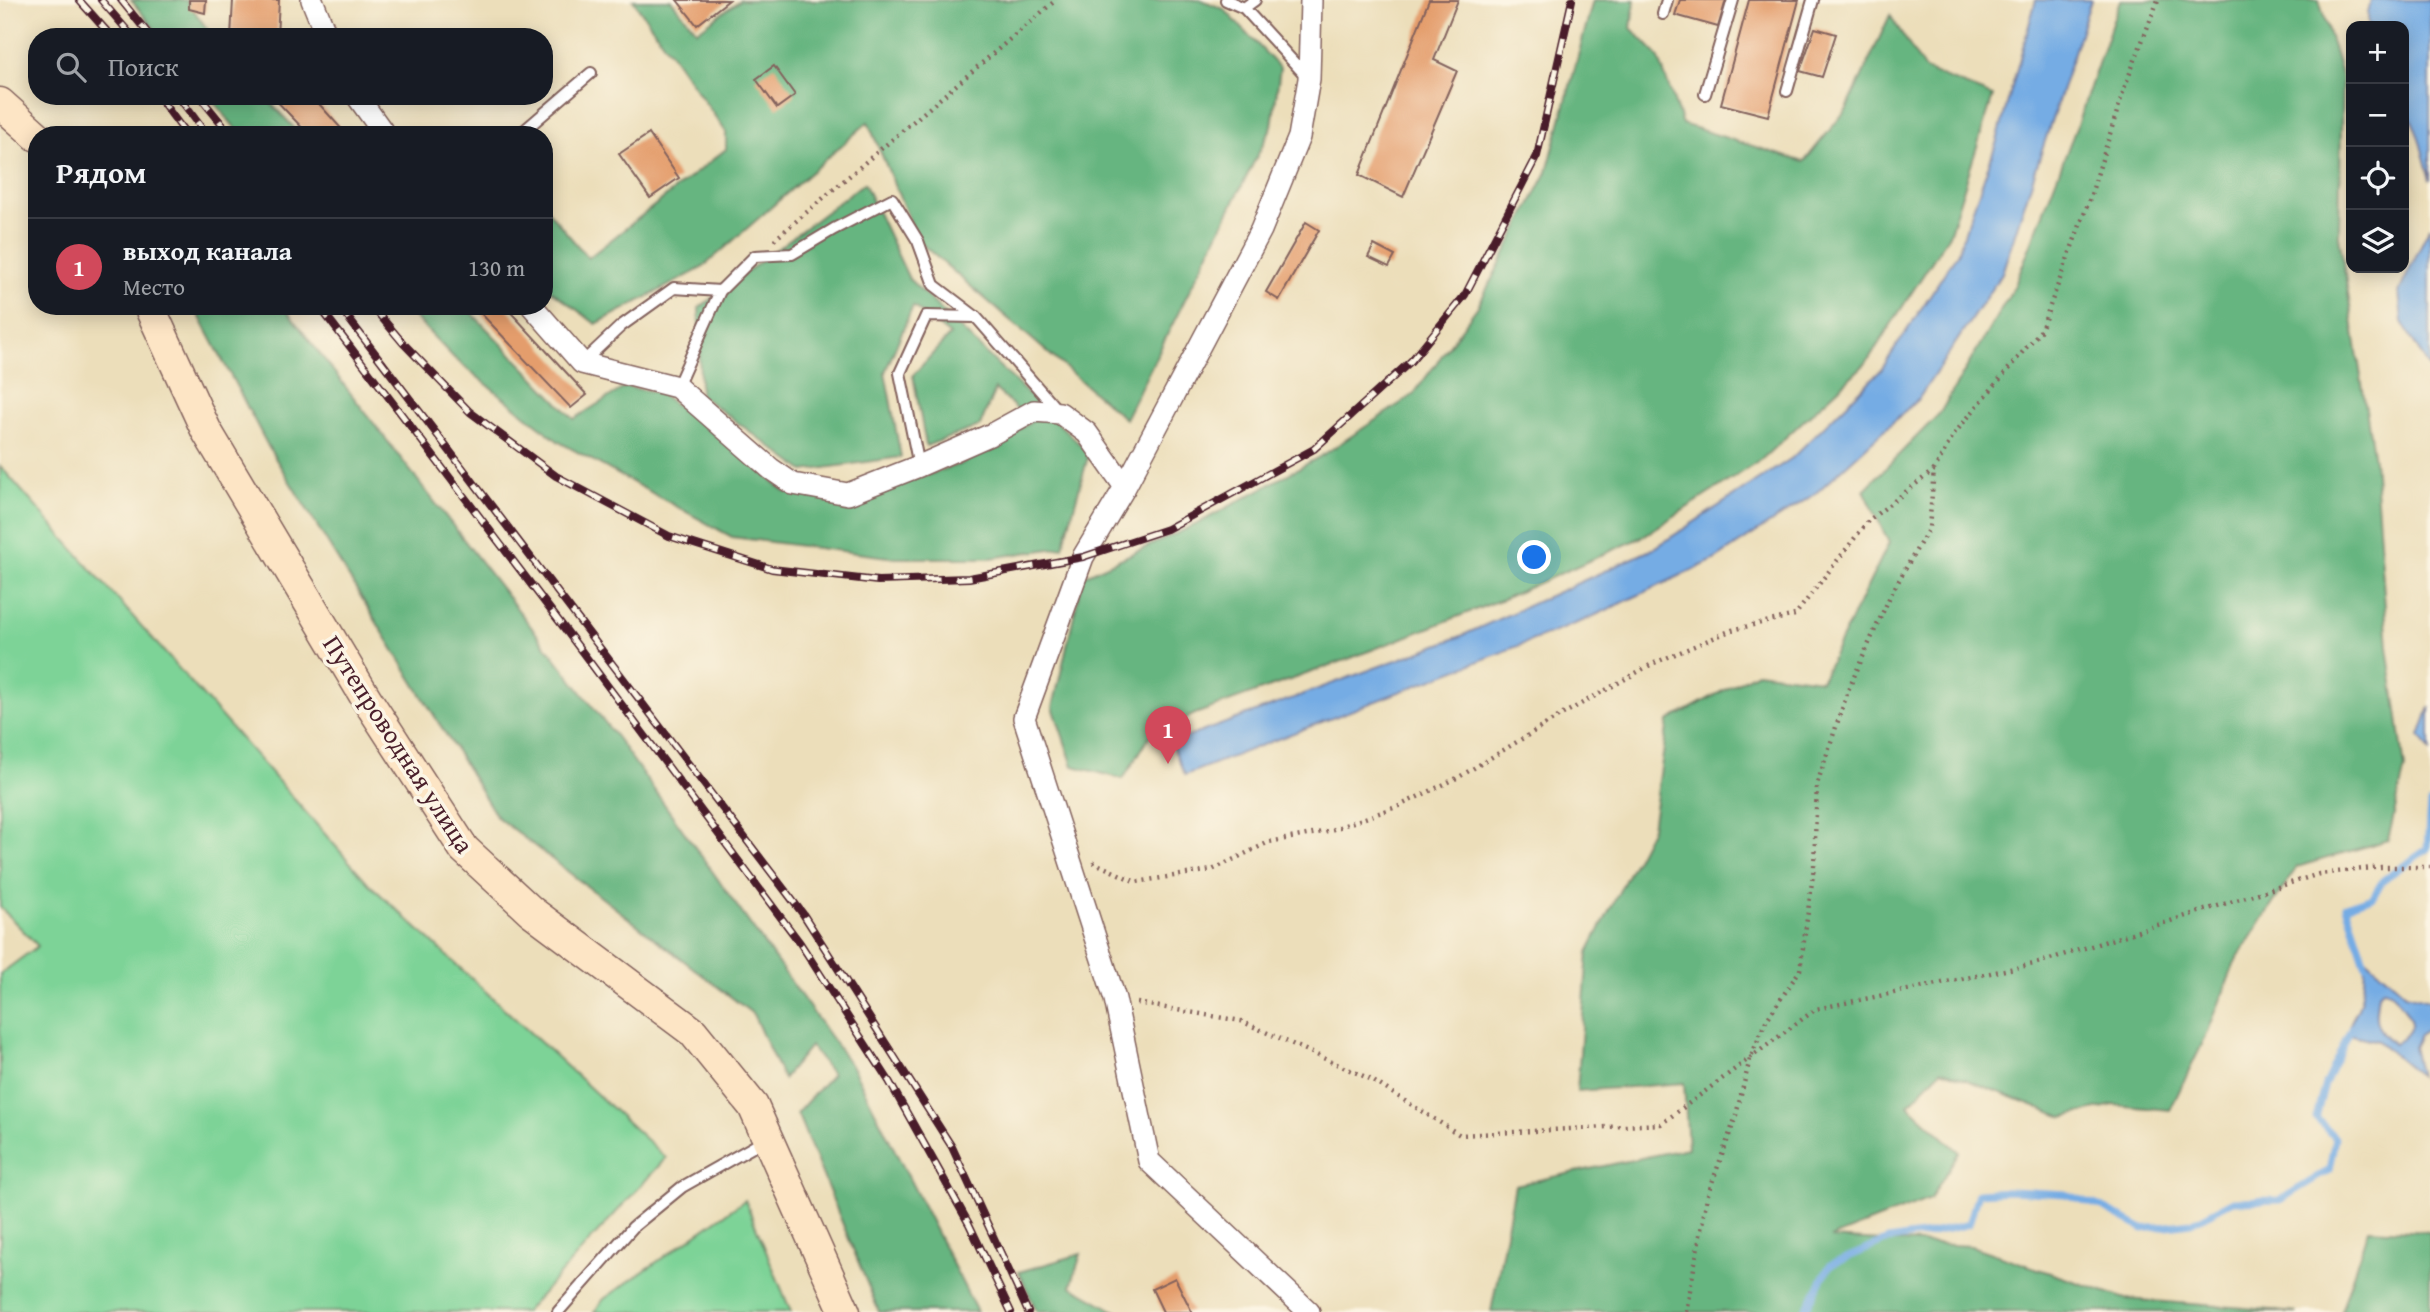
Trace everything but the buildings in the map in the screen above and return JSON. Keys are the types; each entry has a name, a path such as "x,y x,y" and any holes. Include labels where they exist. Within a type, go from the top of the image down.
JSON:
{"main road":[{"path":"0,103 28,128"},
{"name":"Путепроводная улица","path":"153,315 206,430 366,698 464,849 531,911 693,1032 753,1105 845,1312"}],"street":[{"path":"312,0 323,28"},
{"path":"1309,1312 1149,1161 1115,999 1024,718 1083,557 1125,486 1261,230 1299,137 1309,79 1311,0"},
{"path":"363,105 379,126"},
{"path":"540,315 582,363 677,387 771,469 793,484 848,494 992,434 1034,411 1060,413 1087,433 1125,486"}],"lane":[{"path":"1226,0 1244,8 1309,79"},
{"path":"1244,8 1255,0"},
{"path":"1662,14 1667,0"},
{"path":"1705,94 1733,0"},
{"path":"1787,91 1813,0"},
{"path":"529,126 591,73"},
{"path":"677,387 720,292 755,256 792,254 892,199 918,241 934,285 976,317 1060,413"},
{"path":"582,363 621,326 674,288 720,292"},
{"path":"919,466 900,373 926,316 976,317"},
{"path":"558,1312 633,1227 682,1187 768,1138"}],"path":[{"path":"755,256 1056,0"},
{"path":"1067,850 1136,882 1212,870 1269,842 1328,831 1399,806 1459,777 1652,664 1732,630 1795,615 1868,521 1934,470 1954,434 2041,330 2089,201 2125,86 2158,0"},
{"path":"1686,1312 1707,1197 1735,1119 1750,1059 1766,1021 1800,970 1814,867 1816,784 1849,688 1891,594 1929,528 1934,470"},
{"path":"1115,999 1241,1021 1370,1079 1460,1135 1661,1124 1816,1009 2034,964 2319,874 2381,867 2430,867"}],"green space":[{"path":"131,0 186,0 206,28 154,28"},
{"path":"633,0 671,0 697,31 740,0 1202,0 1224,9 1280,68 1272,126 1125,419 918,241 868,122 702,268 596,324 553,292 553,217 588,258 726,149 726,132"},
{"path":"1593,0 1635,0 1631,28 1658,56 1682,124 1804,162 1847,109 1890,15 1925,70 1993,96 1949,235 1866,363 1761,460 1640,538 1503,599 1351,658 1195,714 1150,736 1123,779 1073,766 1053,707 1083,576 1197,524 1323,455 1413,395 1478,306 1547,172"},
{"path":"2120,0 2319,0 2342,78 2339,236 2374,460 2388,647 2405,768 2388,840 2297,867 2236,960 2207,1034 2170,1110 2113,1105 2063,1117 1941,1070 1908,1105 1959,1152 1930,1199 1830,1238 1971,1246 2126,1299 2297,1312 1491,1312 1515,1185 1688,1148 1684,1083 1577,1091 1588,952 1652,828 1668,721 1757,672 1821,680 1889,543 1864,490 1940,413 2015,285 2076,128"},
{"path":"216,105 273,105 292,126 234,126"},
{"path":"864,183 909,279 1089,453 1063,547 991,558 896,558 732,537 559,442 454,358 413,315 474,315 574,419 625,387 658,392 786,492 850,501 963,463 1031,422 995,389 980,426 926,446 913,375 950,335 913,306 885,372 901,457 804,471 700,395 699,308"},
{"path":"199,315 290,315 617,738 854,1070 977,1312 879,1312 797,1113 832,1074 810,1046 783,1079 753,1014 497,817 269,448"},
{"path":"0,466 369,884 666,1158 525,1312 0,1312 0,974 38,946 0,907"},
{"path":"745,1200 791,1312 594,1312 604,1299"},
{"path":"2368,1229 2430,1232 2430,1312 2341,1312"},
{"path":"1081,1254 1071,1286 1117,1312 1037,1312 1019,1272"}],"water":[{"path":"2036,0 2091,0 2002,273 1919,398 1816,493 1714,560 1585,620 1185,775 1171,743 1459,637 1653,549 1792,458 1881,370 1957,254 1996,144"},
{"path":"2371,0 2430,0 2430,180 2419,138 2409,113 2409,21 2368,21"},
{"path":"2430,226 2430,369 2402,322 2399,292"},
{"path":"2430,707 2430,751 2420,736"},
{"path":"2365,958 2406,994 2430,1000 2430,1028 2419,1035 2413,1047 2420,1076 2378,1041 2348,1034 2362,996","holes":["2384,989 2393,995 2411,1021 2409,1031 2394,1044 2382,1033 2377,1022 2378,994"]}],"waterway":[{"path":"2366,966 2346,906 2373,897 2383,880 2427,849 2430,804"},
{"path":"1804,1312 1830,1265 1888,1240 1969,1224 1978,1193 2011,1191 2065,1194 2102,1207 2143,1229 2191,1223 2233,1201 2280,1200 2329,1170 2335,1138 2316,1118 2325,1084 2352,1027"}],"railway":[{"path":"79,0 104,28"},
{"path":"101,0 125,28"},
{"path":"121,0 144,28"},
{"path":"380,315 470,412 556,476 669,536 772,569 878,581 969,578 1083,557 1167,529 1314,449 1411,361 1465,295 1537,156 1572,0"},
{"path":"165,105 180,126"},
{"path":"185,105 200,126"},
{"path":"206,105 224,126"},
{"path":"326,315 800,943 889,1081 969,1224 1011,1312"},
{"path":"346,315 803,914 952,1147 1028,1312"}],"place":[{"name":"выход канала","path":"1168,764"}]}
